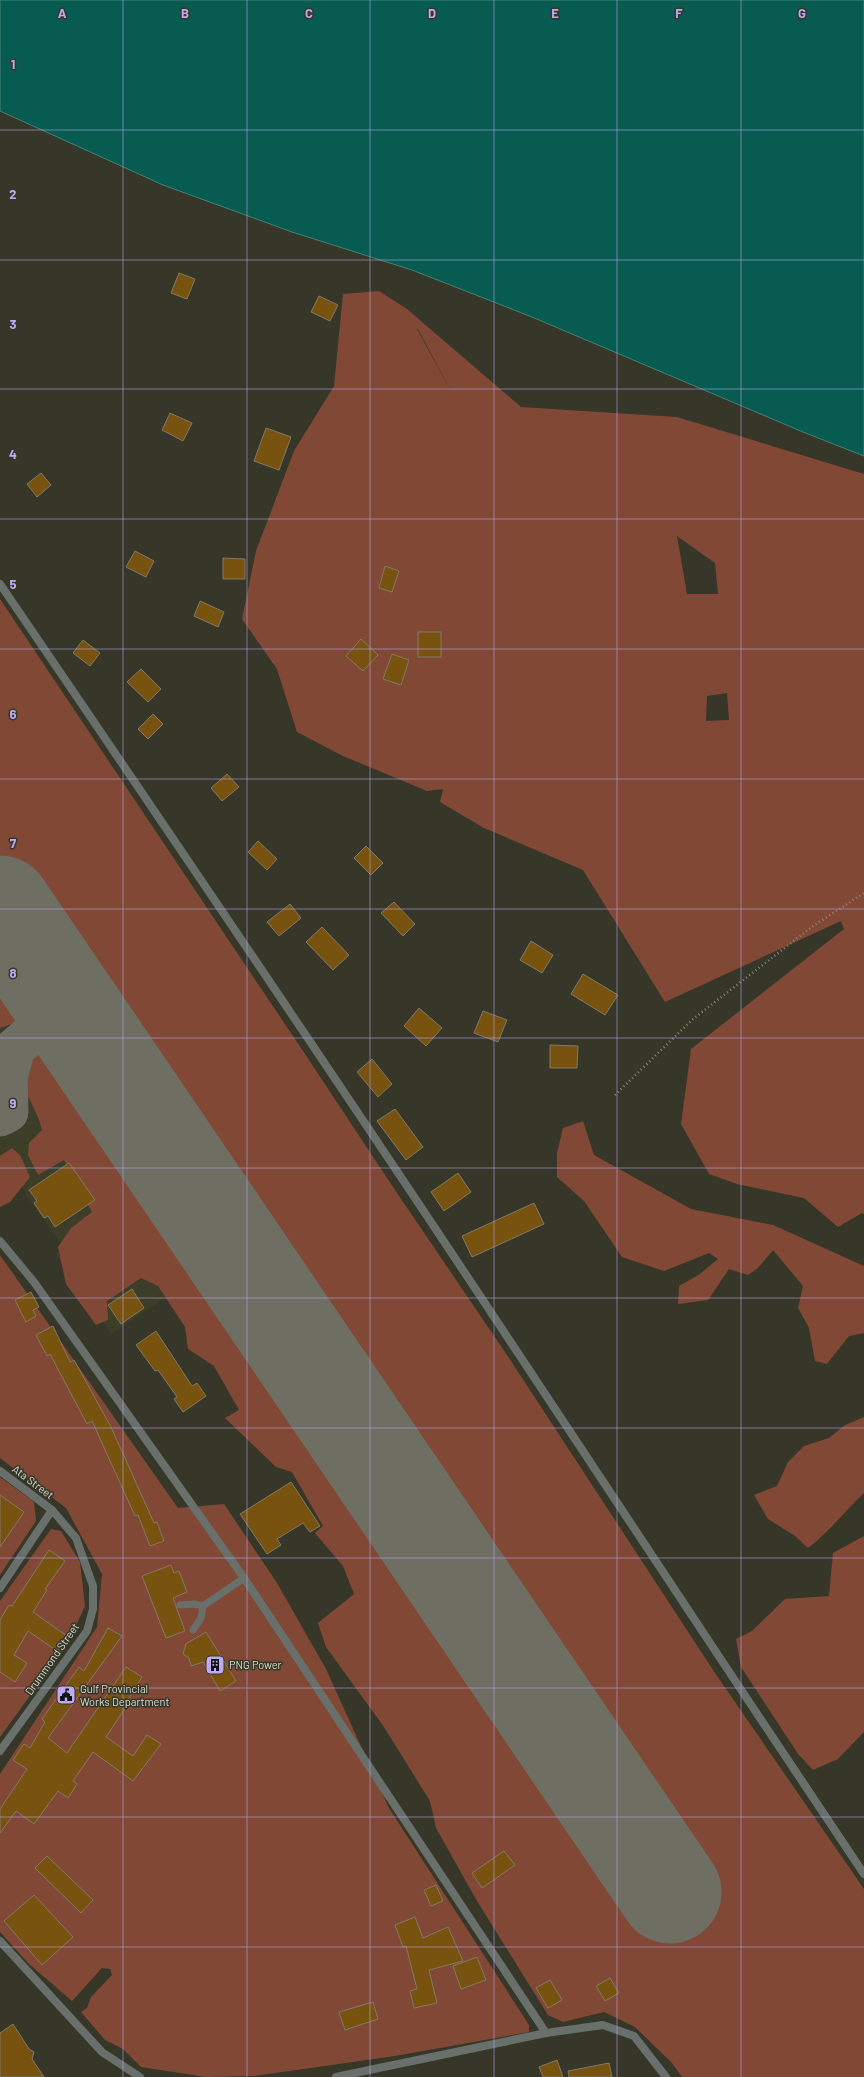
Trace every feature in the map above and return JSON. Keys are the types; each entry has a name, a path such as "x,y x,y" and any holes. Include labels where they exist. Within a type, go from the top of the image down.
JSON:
{"street":[{"path":"0,584 428,1217 727,1671 864,1874"},
{"path":"0,1241 34,1282 244,1578 388,1798 546,2033"},
{"name":"Ata Street","path":"0,1471 52,1510"},
{"path":"0,1588 52,1510"},
{"name":"Drummond Street","path":"0,1751 86,1631 93,1609 93,1586 76,1538 52,1510"},
{"path":"0,1941 102,2052 140,2077"},
{"path":"336,2077 546,2033 603,2025 634,2036 666,2077"}],"lane":[{"path":"193,1630 201,1618 203,1606 244,1578"},
{"path":"180,1605 195,1604 203,1606"}],"path":[{"path":"616,1095 693,1019 813,926 864,893"}],"shaded area":[{"path":"379,291 407,309 521,407 677,417 864,474 864,1214 862,1213 838,1227 804,1198 737,1184 709,1174 681,1124 691,1049 844,929 841,921 665,1002 583,870 484,828 440,802 443,789 427,791 343,756 297,732 277,669 242,619 256,551 294,451 334,386 343,294","holes":["417,329 418,329 453,395","677,536 715,563 718,594 687,594","727,693 729,720 706,721 707,696"]},
{"path":"0,599 507,1355 715,1673 864,1889 864,2077 682,2077 672,2063 635,2027 604,2012 563,2022 548,2015 477,1901 436,1828 430,1801 384,1727 326,1647 318,1623 354,1594 343,1566 315,1533 323,1526 292,1472 276,1467 225,1418 239,1410 214,1366 188,1349 185,1327 158,1286 141,1278 107,1301 108,1320 96,1325 66,1284 58,1247 71,1228 92,1212 64,1160 38,1175 28,1155 29,1143 42,1130 38,1116 21,1081 20,1068 28,1053 38,1043 46,1039 57,1039 67,1042 83,1056 90,1065 354,1455 586,1805 602,1830 609,1868 648,1922 708,1883 667,1820 635,1807 621,1790 530,1659 40,929 0,877"},
{"path":"0,775 747,1888 719,2077 174,1292 111,1334 56,1254 64,1248 21,1187 0,1201"},
{"path":"0,931 24,969 33,992 28,1011 17,1022 0,1028"},
{"path":"583,1121 594,1155 691,1209 773,1225 864,1266 864,1333 849,1336 827,1364 815,1361 809,1328 798,1308 803,1286 773,1250 758,1268 748,1275 729,1269 708,1300 678,1304 679,1286 700,1274 718,1259 709,1253 664,1271 622,1257 584,1201 557,1177 557,1153 563,1128"},
{"path":"12,1148 20,1155 30,1177 10,1202 0,1207 0,1156"},
{"path":"0,1255 178,1508 224,1504 277,1583 326,1669 389,1808 529,2025 529,2032 395,2056 254,2076 206,2077 141,2067 123,2049 105,2040 81,2012 87,2008 91,1997 112,1975 110,1969 102,1968 72,2001 29,1964 0,1932 0,1774 97,1627 102,1574 66,1508 0,1458"},
{"path":"864,1417 864,1493 823,1535 808,1548 795,1536 768,1519 754,1495 777,1486 788,1462 804,1446 829,1438 845,1425"},
{"path":"0,1477 34,1502 36,1521 0,1575"},
{"path":"51,1529 61,1531 80,1562 85,1606 68,1643 0,1737 0,1601"},
{"path":"864,1536 864,1732 838,1759 813,1770 798,1754 741,1667 736,1639 752,1631 785,1599 829,1596 833,1553"}],"water":[{"path":"0,0 864,0 864,456 803,432 532,317 412,270 292,232 163,185 0,111"}],"building":[{"path":"179,273 195,279 187,299 171,293"},
{"path":"319,296 338,305 330,321 311,312"},
{"path":"170,413 192,423 183,441 162,430"},
{"path":"266,428 291,437 279,470 254,461"},
{"path":"41,473 51,485 37,497 27,484"},
{"path":"135,551 154,561 146,577 126,567"},
{"path":"223,558 245,559 245,579 223,579"},
{"path":"385,566 399,571 392,592 379,588"},
{"path":"200,601 224,612 218,627 194,616"},
{"path":"418,632 441,632 441,657 418,657"},
{"path":"361,639 378,655 363,671 346,656"},
{"path":"83,640 100,653 90,666 73,653"},
{"path":"392,654 409,660 401,685 383,679"},
{"path":"141,669 161,689 148,702 127,682"},
{"path":"153,714 163,724 148,739 138,729"},
{"path":"227,774 239,787 222,801 211,788"},
{"path":"258,841 277,859 267,870 248,852"},
{"path":"366,846 383,863 371,875 354,858"},
{"path":"394,902 415,924 403,936 381,913"},
{"path":"290,904 301,918 279,936 267,922"},
{"path":"322,927 349,955 333,970 306,942"},
{"path":"531,941 553,955 542,973 520,960"},
{"path":"583,974 618,995 605,1015 571,994"},
{"path":"419,1008 442,1028 426,1046 404,1026"},
{"path":"483,1011 507,1020 498,1042 474,1033"},
{"path":"550,1045 578,1046 577,1068 550,1068"},
{"path":"372,1059 392,1084 378,1097 357,1072"},
{"path":"395,1109 423,1147 406,1160 377,1121"},
{"path":"69,1163 95,1200 55,1227 48,1216 44,1218 34,1203 37,1201 29,1190"},
{"path":"458,1173 471,1192 444,1211 431,1192"},
{"path":"534,1203 544,1224 472,1257 462,1236"},
{"path":"132,1289 144,1308 121,1324 108,1305"},
{"path":"31,1292 39,1307 33,1310 36,1316 26,1322 15,1300"},
{"path":"53,1326 70,1362 74,1360 111,1427 154,1523 157,1522 164,1541 150,1546 138,1515 135,1516 92,1421 87,1424 50,1354 47,1356 36,1335"},
{"path":"156,1331 192,1386 197,1383 206,1396 183,1412 174,1399 177,1397 158,1370 155,1371 136,1345"},
{"path":"291,1482 320,1526 310,1532 303,1523 277,1539 281,1545 267,1554 240,1514"},
{"path":"0,1495 24,1512 0,1547"},
{"path":"49,1550 65,1561 45,1589 47,1590 33,1612 67,1636 57,1651 28,1631 14,1655 27,1663 15,1682 0,1672 0,1620 9,1605 12,1606"},
{"path":"171,1565 174,1573 179,1571 187,1592 173,1598 185,1631 166,1638 142,1576"},
{"path":"108,1628 122,1636 48,1738 67,1753 126,1667 142,1677 124,1706 126,1707 106,1737 133,1756 147,1735 161,1744 133,1781 93,1752 73,1781 77,1784 68,1798 58,1791 34,1824 16,1811 0,1833 0,1809 27,1769 13,1760 24,1744 30,1748 45,1722 42,1719 79,1667 84,1671"},
{"name":"PNG Power","path":"206,1632 236,1681 220,1691 203,1662 191,1666 189,1658 183,1654 186,1644"},
{"path":"504,1851 515,1865 482,1888 472,1873"},
{"path":"47,1856 93,1900 81,1913 35,1868"},
{"path":"436,1885 443,1901 431,1906 424,1890"},
{"path":"34,1895 73,1937 42,1965 4,1921"},
{"path":"415,1917 423,1938 448,1927 463,1961 429,1970 437,2003 414,2008 410,1991 417,1989 406,1946 403,1947 395,1925"},
{"path":"477,1957 486,1980 461,1989 453,1966"},
{"path":"610,1978 619,1993 605,2001 596,1986"},
{"path":"550,1980 562,2000 548,2008 536,1988"},
{"path":"373,2002 378,2019 345,2030 339,2012"},
{"path":"13,2024 29,2049 34,2052 32,2059 44,2077 0,2077 0,2033"},
{"path":"557,2060 563,2077 543,2077 539,2067"},
{"path":"609,2063 612,2077 569,2077 568,2071"}],"taxiway":[{"path":"0,1116 8,1112 7,1077 15,1048 66,1004"}],"runway":[{"path":"0,907 670,1892"}],"place":[{"name":"PNG Power","path":"215,1665"},
{"name":"Gulf Provincial Works Department","path":"66,1695"}]}
